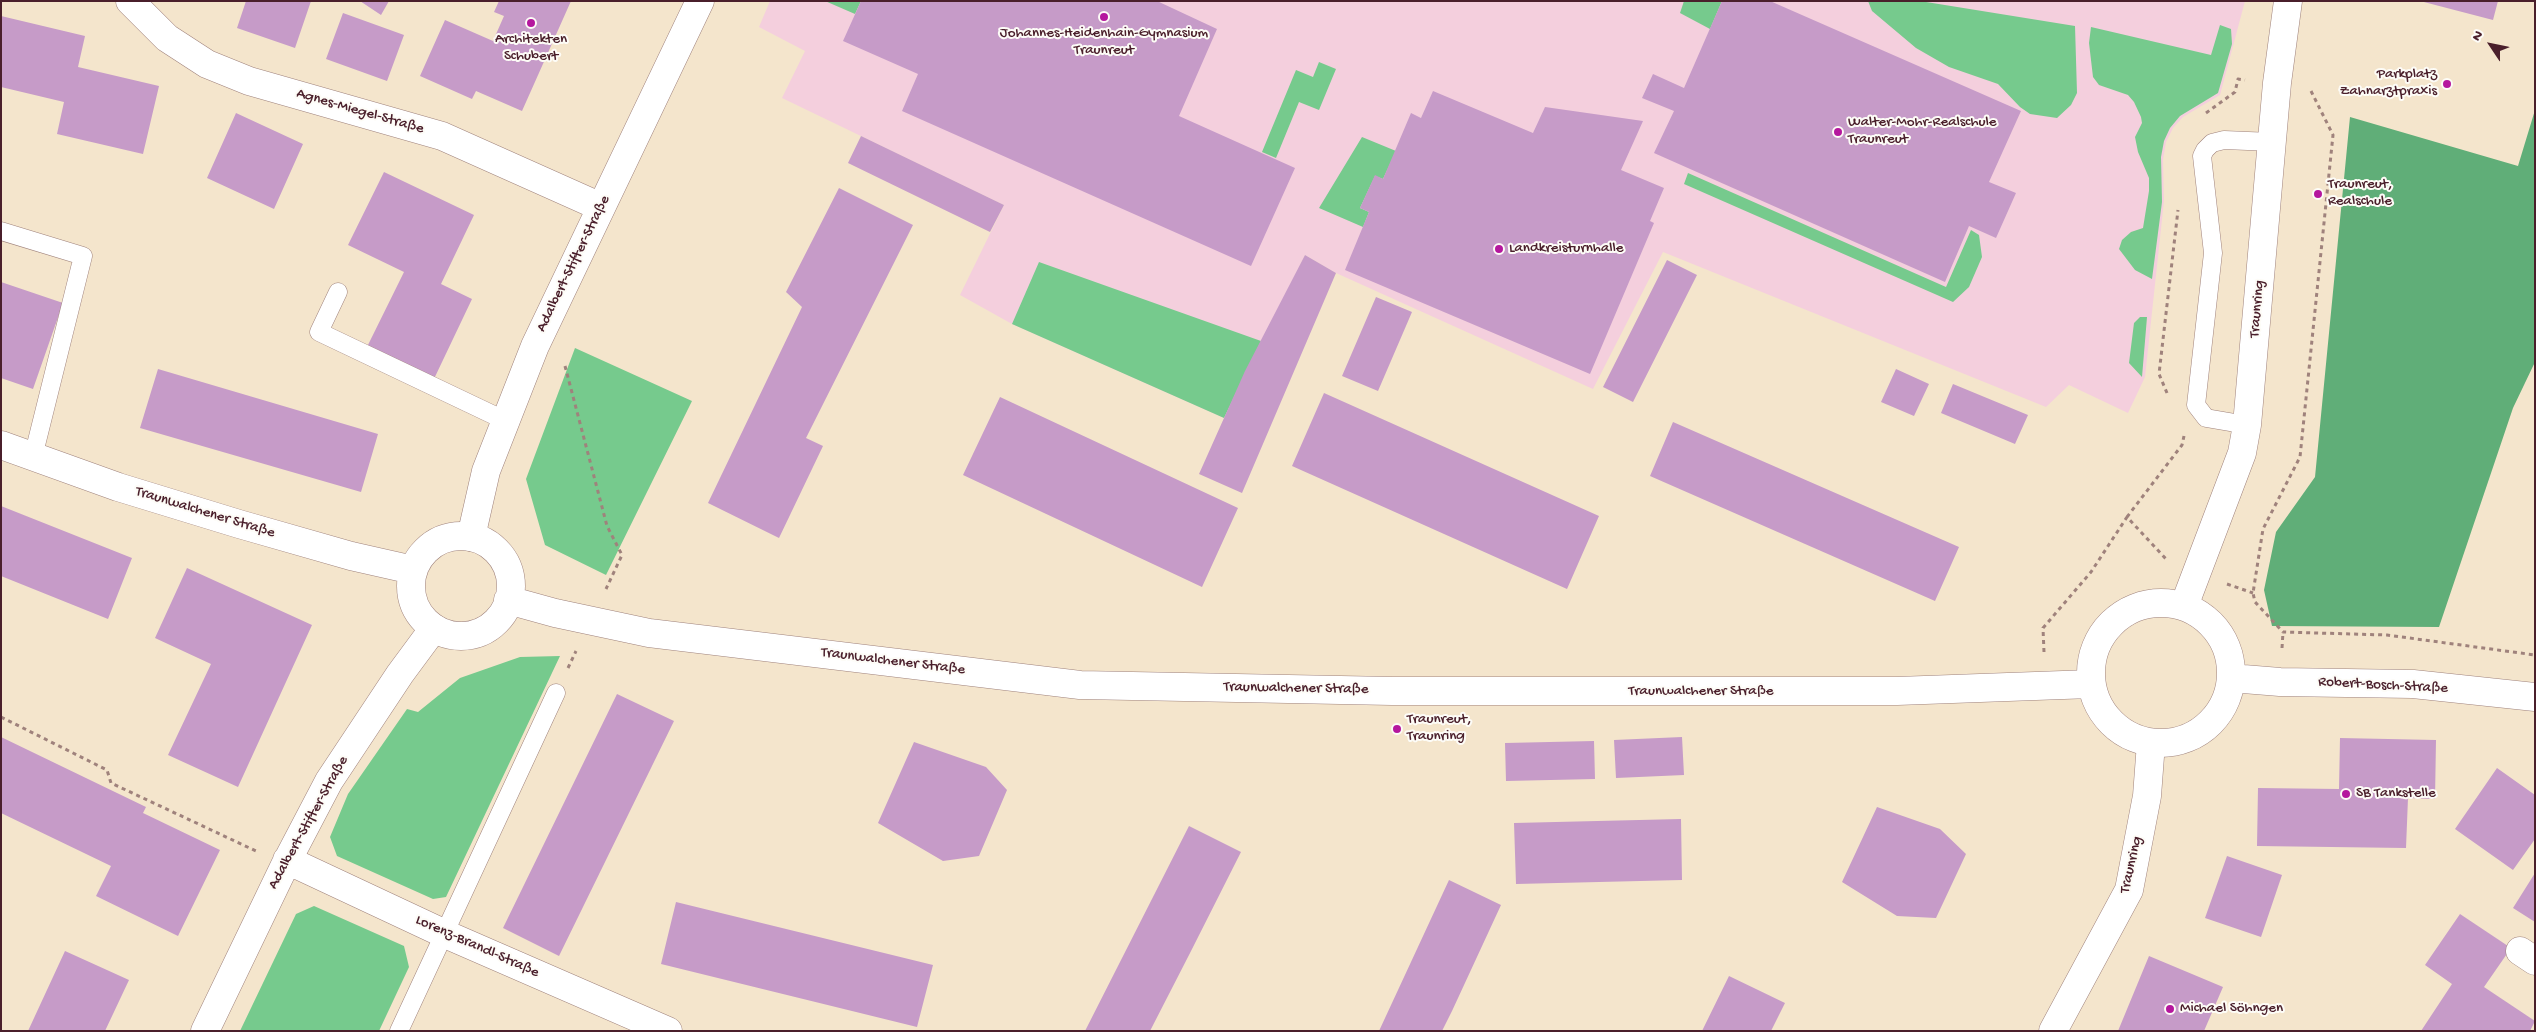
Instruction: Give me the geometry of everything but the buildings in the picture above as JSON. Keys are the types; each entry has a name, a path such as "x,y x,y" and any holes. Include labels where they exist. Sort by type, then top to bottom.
{"main road":[{"name":"Agnes-Miegel-Straße","path":"130,1 167,38 207,64 249,81 442,136 601,207"},
{"name":"Adalbert-Stifter-Straße","path":"471,537 486,471 534,346 700,1"},
{"name":"Traunring","path":"2184,606 2242,453 2248,425 2277,82 2288,1"},
{"name":"Traunwalchener Straße","path":"1,445 118,487 239,524 351,556 413,570"},
{"path":"457,536 471,537 486,542 499,553 507,567 510,584 508,600 502,614 492,625 478,632 464,635 448,634 434,628 422,617 414,603 411,587 413,570 419,557 442,539 457,536"},
{"name":"Traunwalchener Straße","path":"508,600 650,633 1080,685 1382,691 1898,692 2044,684 2091,684"},
{"path":"2155,602 2184,606 2210,621 2220,633 2227,647 2231,678 2223,706 2204,729 2177,742 2151,742 2127,734 2107,718 2099,708 2091,684 2090,669 2098,641 2115,618 2127,610 2155,602"},
{"name":"Adalbert-Stifter-Straße","path":"205,1031 286,863 329,781 400,674 434,628"},
{"name":"Robert-Bosch-Straße","path":"2231,678 2280,682 2413,684 2535,697"},
{"name":"Traunring","path":"2053,1031 2129,890 2146,796 2151,742"},
{"name":"Lorenz-Brandl-Straße","path":"286,863 668,1031"}],"lane":[{"path":"2248,425 2206,418 2196,404 2213,253 2202,156 2212,143 2224,140 2272,142"},
{"path":"1,231 83,256 33,457"},
{"path":"338,292 319,332 504,420"},
{"path":"399,1031 556,693"}],"path":[{"path":"2277,82 2309,87 2333,135 2300,457 2263,529 2253,593 2255,602 2282,632 2386,635 2535,655"},
{"path":"534,346 563,359 607,526 622,555 556,693"},
{"path":"2044,684 2043,628 2091,572 2127,517 2169,563 2253,593"},
{"path":"1,717 107,770 111,783 286,863"}],"shaded area":[{"path":"770,1 2245,1 2220,95 2183,117 2173,128 2166,142 2163,160 2164,201 2145,377 2128,413 2069,385 2046,407 1663,252 1593,389 1336,273 1305,255 1224,418 1012,324 960,295 1004,205 782,98 805,51 759,27"}],"green space":[{"path":"825,1 861,1 855,14"},
{"path":"1684,1 1722,1 1710,29 1680,13"},
{"path":"1868,1 1920,1 2075,26 2077,93 2071,105 2057,118 2030,114 2020,107 1998,84 1949,67 1916,48 1872,11"},
{"path":"2220,25 2231,29 2232,44 2218,93 2180,116 2170,128 2164,141 2161,157 2162,202 2152,279 2135,270 2119,249 2122,240 2131,232 2143,228 2149,191 2149,178 2138,152 2135,137 2142,123 2141,117 2134,102 2128,95 2099,85 2093,77 2089,43 2091,27 2211,55"},
{"path":"1319,62 1336,69 1319,110 1299,102 1276,158 1262,152 1296,70 1313,77"},
{"path":"2535,110 2535,362 2513,408 2439,627 2272,626 2264,590 2276,532 2315,477 2350,117 2518,166"},
{"path":"1362,137 1396,151 1383,179 1375,176 1360,208 1369,212 1363,227 1319,208"},
{"path":"1688,173 1946,287 1971,230 1979,235 1982,257 1969,287 1953,302 1684,184"},
{"path":"1039,262 1261,341 1224,418 1012,324"},
{"path":"2140,317 2147,317 2142,377 2129,363 2134,323"},
{"path":"575,348 692,401 606,575 545,545 526,479"},
{"path":"560,656 446,897 433,899 337,856 330,837 348,794 407,709 418,712 460,678 520,657"},
{"path":"314,906 404,946 409,967 379,1031 240,1031 296,914"}],"place":[{"name":"Johannes-Heidenhain-Gymnasium Traunreut","path":"1104,17"},
{"name":"Architekten Schubert","path":"531,23"},
{"name":"Parkplatz Zahnarztpraxis","path":"2447,84"},
{"name":"Walter-Mohr-Realschule Traunreut","path":"1838,132"},
{"name":"Traunreut, Realschule","path":"2318,194"},
{"name":"Landkreisturnhalle","path":"1499,249"},
{"name":"Traunreut, Traunring","path":"1397,729"},
{"name":"SB Tankstelle","path":"2346,794"},
{"name":"Michael Söhngen","path":"2170,1009"}]}
